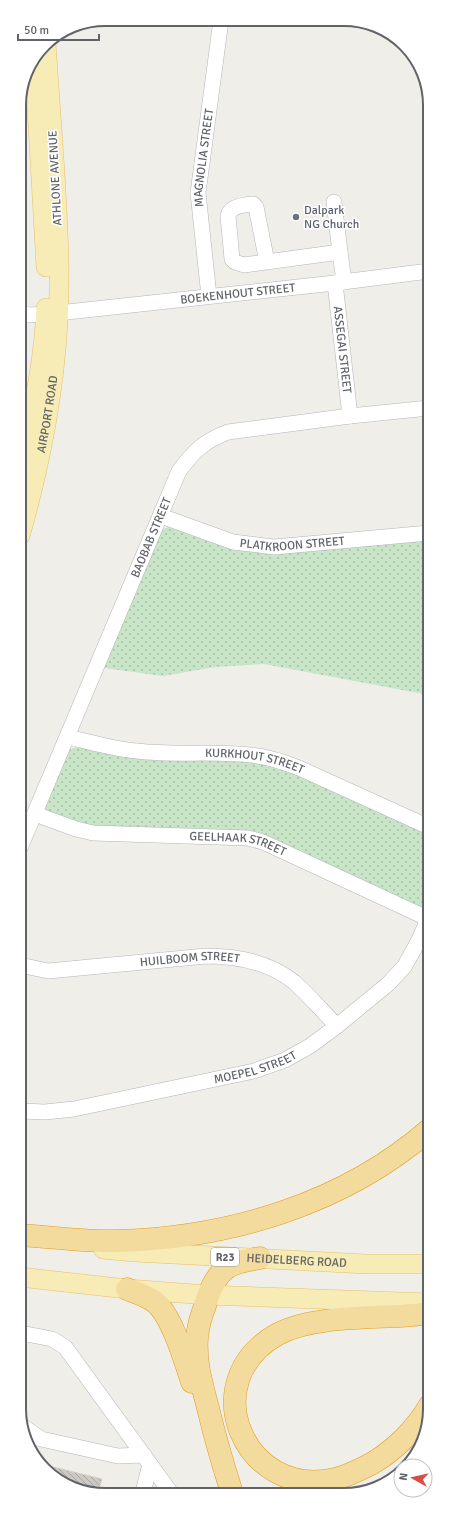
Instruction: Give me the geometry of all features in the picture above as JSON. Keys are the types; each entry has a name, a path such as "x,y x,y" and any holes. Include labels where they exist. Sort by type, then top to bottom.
{"highway":[{"path":"26,1236 116,1241 173,1238 253,1222 293,1209 353,1182 388,1160 423,1134"},
{"path":"230,1488 220,1456 198,1365 197,1339 207,1296 213,1284 229,1267 244,1261 260,1258"},
{"path":"127,1289 148,1297 156,1302 166,1316 178,1342 220,1456"},
{"path":"423,1309 326,1321 295,1327 278,1334 258,1348 245,1363 238,1378 234,1395 235,1412 239,1428 248,1447 260,1460 271,1468 287,1476 304,1480 318,1481 334,1479 356,1472 378,1460 396,1445 413,1429 423,1415"}],"main road":[{"name":"ATHLONE AVENUE","path":"47,52 57,208 60,290 52,314"},
{"name":"ATHLONE AVENUE","path":"35,69 46,264 52,314"},
{"name":"AIRPORT ROAD","path":"26,440 52,314"},
{"name":"AIRPORT ROAD","path":"26,516 48,422 55,367 52,314"},
{"name":"HEIDELBERG ROAD","path":"26,1237 88,1247 134,1252 366,1264 423,1264"},
{"path":"26,1278 207,1296 423,1308"}],"street":[{"name":"MAGNOLIA STREET","path":"210,296 198,193 220,26"},
{"name":"ASSEGAI STREET","path":"334,202 340,252 339,282 350,416"},
{"path":"267,262 340,252"},
{"name":"BOEKENHOUT STREET","path":"26,314 52,314 423,272"},
{"name":"BAOBAB STREET","path":"26,834 179,471 189,458 201,446 213,438 228,432 350,416 423,409"},
{"name":"PLATKROON STREET","path":"160,516 233,542 274,547 423,534"},
{"name":"KURKHOUT STREET","path":"68,737 118,749 138,752 241,754 278,760 423,824"},
{"name":"GEELHAAK STREET","path":"35,814 93,834 236,836 248,838 263,842 423,915"},
{"name":"MOEPEL STREET","path":"26,1111 45,1112 74,1109 254,1071 285,1060 310,1046 388,984 404,966 423,931"},
{"name":"HUILBOOM STREET","path":"26,966 48,971 206,956 225,956 244,959 265,965 294,982 337,1026"},
{"path":"26,1334 52,1339 63,1344 167,1488"},
{"path":"30,1431 41,1439 118,1456 147,1460"},
{"path":"144,1488 147,1460"}],"green space":[{"path":"169,527 220,544 423,538 423,694 264,664 215,667 163,676 104,668 158,536 163,529"},
{"path":"81,747 132,758 245,762 262,764 288,771 423,831 423,908 418,910 263,838 104,832 48,814 44,809 67,752 73,748"}],"building":[{"path":"51,1466 102,1479 99,1488 80,1484 57,1472"}],"place":[{"name":"Dalpark NG Church","path":"296,217"}]}
